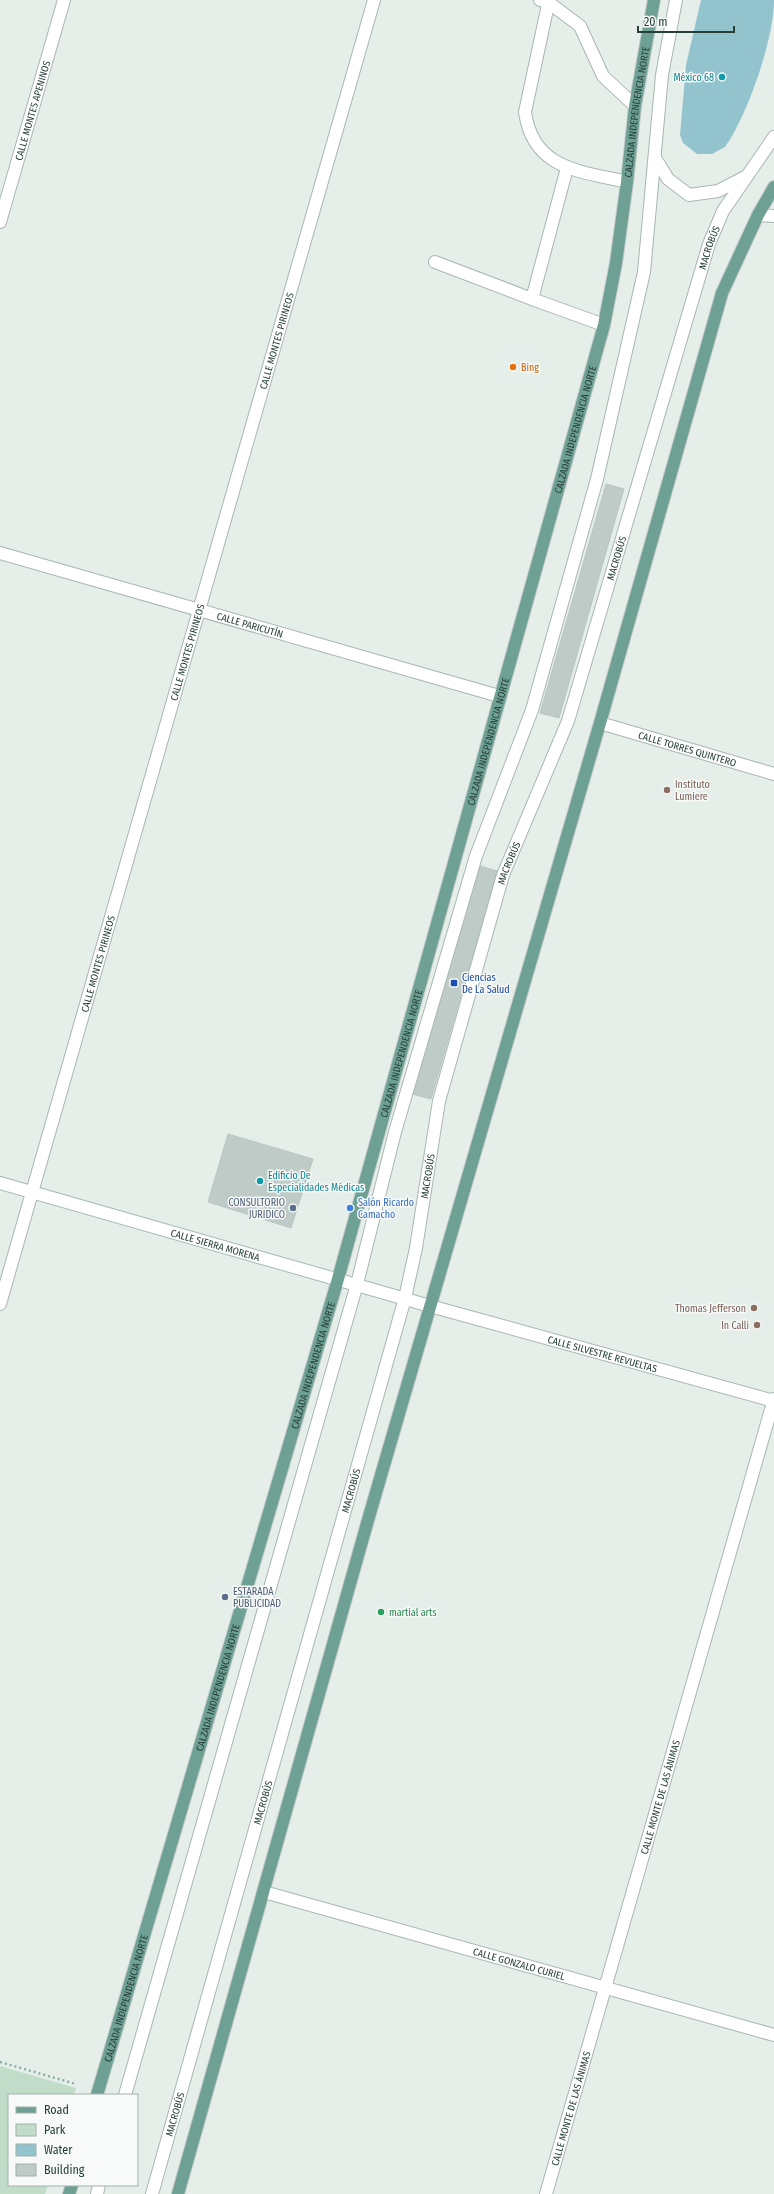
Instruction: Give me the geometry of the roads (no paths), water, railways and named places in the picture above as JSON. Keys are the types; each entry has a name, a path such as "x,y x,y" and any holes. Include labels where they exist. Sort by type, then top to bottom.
{"main road":[{"name":"CALZADA INDEPENDENCIA NORTE","path":"97,2093 338,1279 499,696 604,325 616,263 635,106 654,0"},
{"path":"178,2194 368,1520 600,723 722,293 758,215 774,187"}],"street":[{"name":"CALLE MONTES APENINOS","path":"0,222 64,0"},
{"name":"CALLE MONTES PIRINEOS","path":"0,1304 374,0"},
{"path":"125,2094 357,1284 395,1132 473,864 532,710 597,479 644,272 662,76 676,0"},
{"path":"627,182 567,168 536,145 528,130 525,112 546,1 580,26 603,76 635,106"},
{"name":"MACROBÚS","path":"152,2194 405,1298 416,1248 439,1101 503,875 568,721 709,244 723,211 774,138"},
{"name":"MACROBÚS","path":"655,158 668,179 689,195 718,191 749,175"},
{"path":"532,299 567,168"},
{"path":"758,215 774,216"},
{"path":"435,262 604,325"},
{"name":"CALLE PARICUTÍN","path":"0,553 499,696"},
{"name":"CALLE TORRES QUINTERO","path":"600,723 774,774"},
{"name":"CALLE SIERRA MORENA","path":"0,1183 430,1306"},
{"name":"CALLE SILVESTRE REVUELTAS","path":"430,1306 774,1400"},
{"name":"CALLE MONTE DE LAS ÁNIMAS","path":"546,2194 774,1400"},
{"name":"CALLE GONZALO CURIEL","path":"264,1892 774,2035"}],"water":[{"path":"701,0 774,0 770,35 751,96 734,133 725,147 712,154 697,154 683,143 680,135 686,65"}],"place":[{"name":"México 68","path":"722,77"},
{"name":"Bing","path":"513,367"},
{"name":"Instituto Lumiere","path":"667,790"},
{"name":"Ciencias De La Salud","path":"454,983"},
{"name":"Edificio De Especialidades Médicas","path":"260,1181"},
{"name":"CONSULTORIO JURIDICO","path":"293,1208"},
{"name":"Salón Ricardo Camacho","path":"350,1208"},
{"name":"Thomas Jefferson","path":"754,1308"},
{"name":"In Calli","path":"757,1325"},
{"name":"ESTARADA PUBLICIDAD","path":"225,1597"},
{"name":"martial arts","path":"381,1612"}]}
